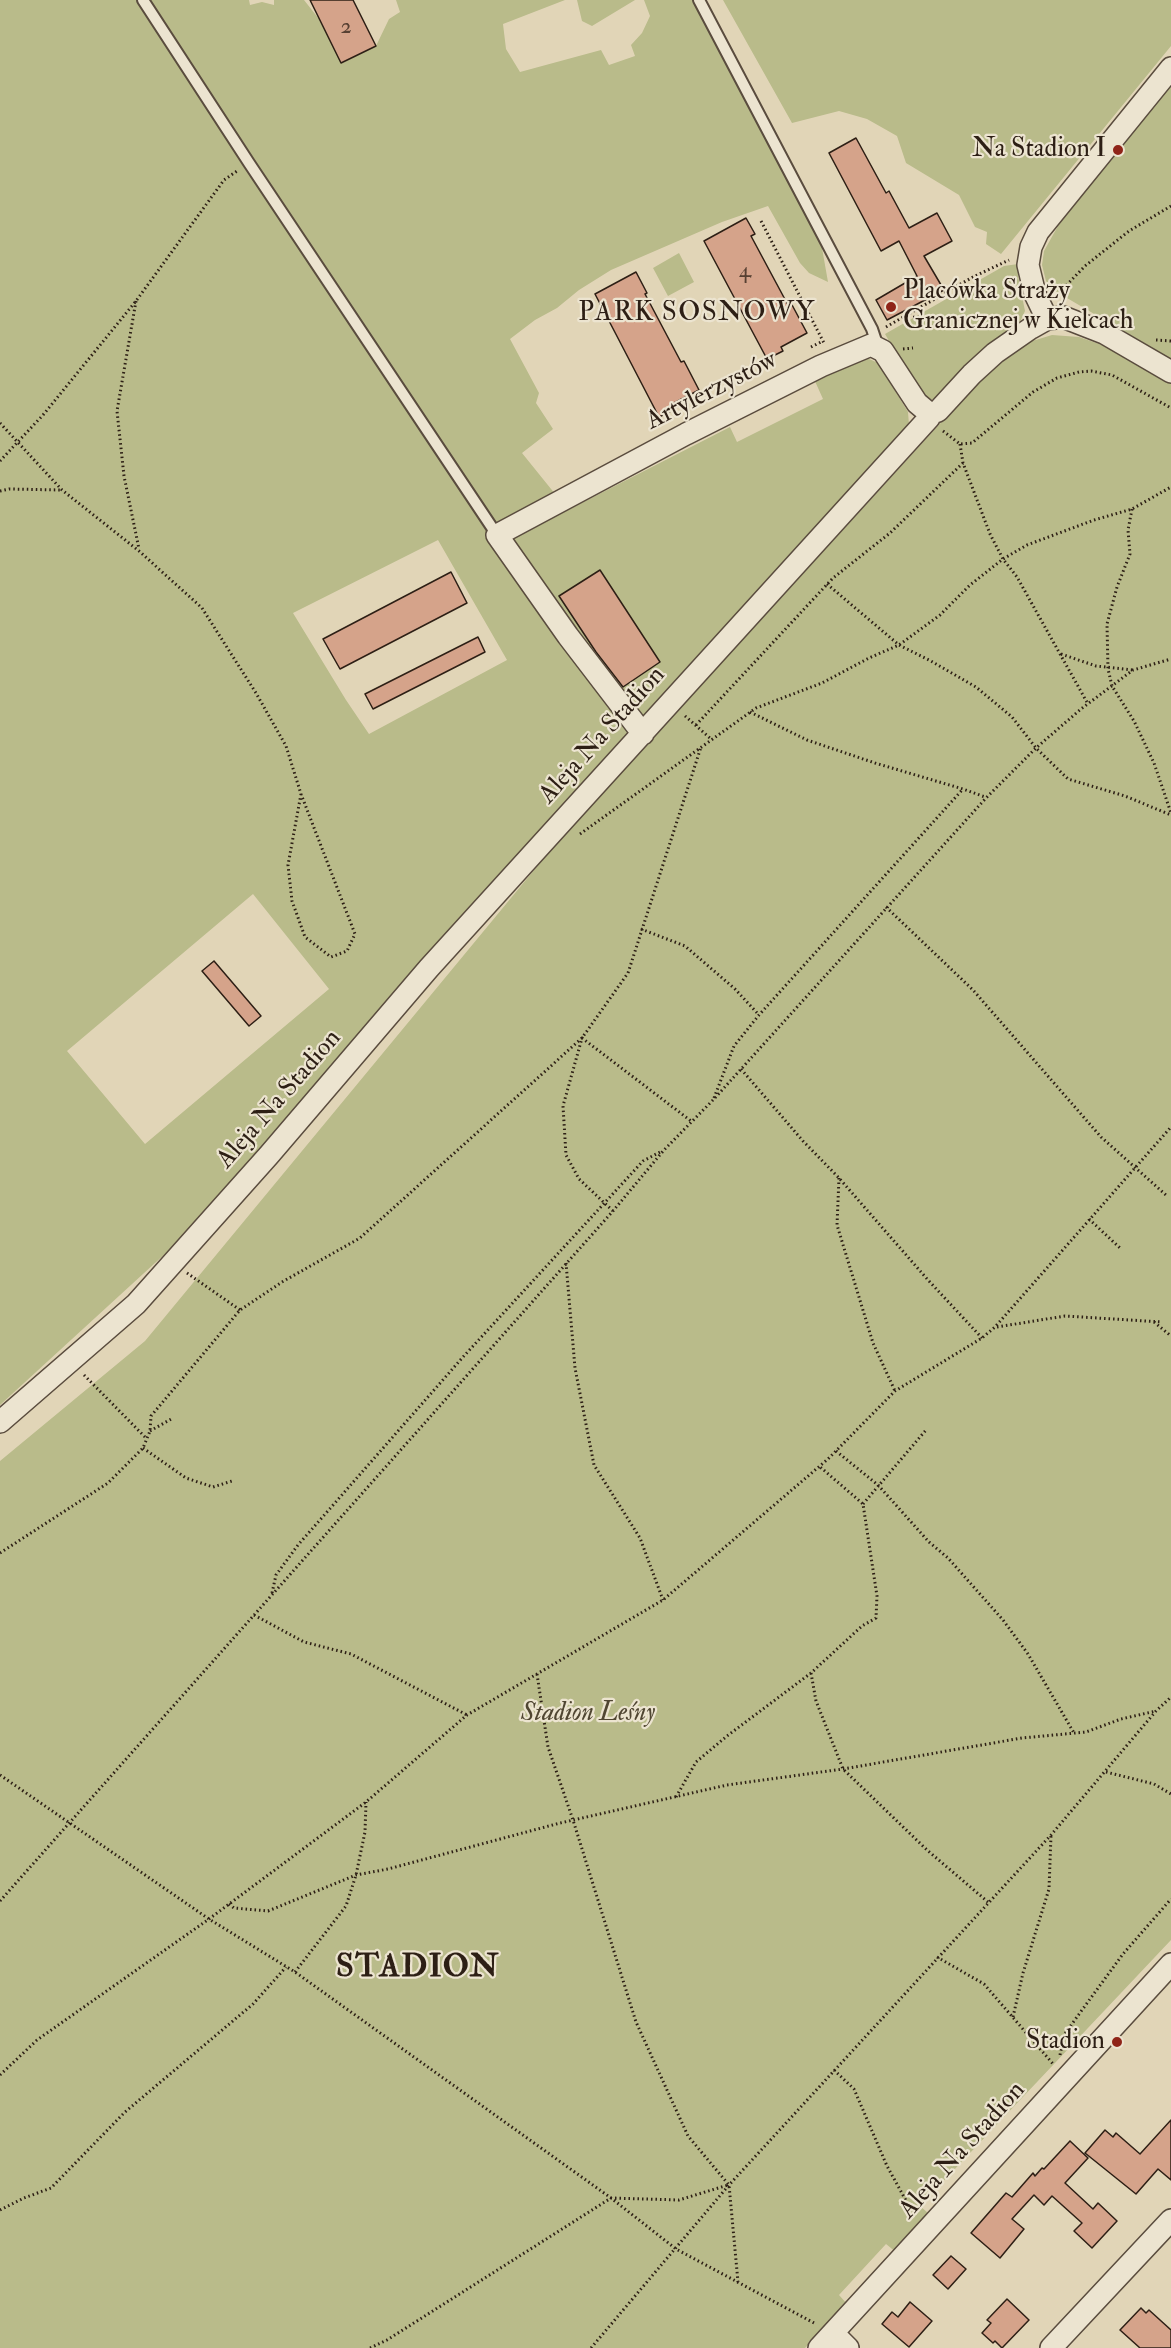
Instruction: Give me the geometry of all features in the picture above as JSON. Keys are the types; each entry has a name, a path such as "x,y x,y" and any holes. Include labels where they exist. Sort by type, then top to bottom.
{"street":[{"path":"1171,68 1038,232 1031,247 1028,264 1030,279 1044,313 1082,323 1171,372"},
{"name":"Aleja Na Stadion","path":"0,1422 136,1304 269,1155 429,968 929,418 930,414 940,409 972,374 1044,313"},
{"name":"Artylerzystów","path":"497,535 686,434 875,342"},
{"path":"875,342 917,403 930,414"},
{"path":"497,535 568,636 643,734"},
{"name":"Aleja Na Stadion","path":"826,2341 1171,1964"},
{"path":"1051,2348 1171,2220"},
{"path":"826,2341 848,2348"}],"lane":[{"path":"143,0 497,535"},
{"path":"699,0 875,342"}],"path":[{"path":"0,461 43,415 136,301 224,180 249,163"},
{"path":"1044,313 1085,266 1129,231 1171,206"},
{"path":"761,221 833,361"},
{"path":"875,342 973,277 1003,261 1014,259"},
{"path":"136,301 117,411 124,477 139,551"},
{"path":"960,444 977,441 1033,392 1058,378 1079,372 1091,371 1112,375 1171,408"},
{"path":"930,414 943,431 960,444 963,464 990,534 1003,559 1017,577 1088,704"},
{"path":"0,423 63,490 139,551 202,608 256,693 286,746 301,794 355,934 347,951 331,957 305,937 292,901 288,864 301,794"},
{"path":"696,725 827,584 890,533 963,464"},
{"path":"571,840 750,712 822,683 898,645 933,621 970,585 1003,559 1027,545 1094,520 1132,509 1171,487"},
{"path":"0,491 9,489 63,490"},
{"path":"1132,509 1128,530 1130,554 1117,587 1107,624 1108,669 1112,686 1134,721 1154,763 1171,814"},
{"path":"827,584 898,645 976,687 1012,717 1036,748 1068,779 1125,796 1171,814"},
{"path":"1060,653 1108,669 1133,670 1171,659"},
{"path":"0,1901 613,1211 664,1150 714,1099 986,798 1036,748 1133,670"},
{"path":"670,703 711,739"},
{"path":"750,712 807,740 986,798"},
{"path":"0,1553 108,1483 143,1448 150,1431 152,1416 240,1310 282,1282 360,1238 582,1038 628,974 701,746"},
{"path":"714,1099 734,1046 759,1015 963,789"},
{"path":"886,907 973,990 1101,1137 1167,1195"},
{"path":"641,929 685,946 735,989 759,1015"},
{"path":"582,1038 690,1121"},
{"path":"582,1038 564,1106 566,1155 579,1179 613,1211"},
{"path":"741,1069 803,1141 982,1338"},
{"path":"0,2075 37,2040 209,1919 366,1802 467,1715 663,1600 836,1451 895,1391 982,1338 995,1327 1171,1127"},
{"path":"272,1594 276,1575 298,1545 463,1357 643,1161 664,1150"},
{"path":"839,1178 837,1225 873,1342 895,1391"},
{"path":"1089,1220 1120,1248"},
{"path":"566,1263 575,1368 594,1465 640,1538 663,1600"},
{"path":"193,1265 186,1272 240,1310"},
{"path":"995,1327 1065,1316 1162,1322"},
{"path":"1154,1322 1171,1336"},
{"path":"82,1374 146,1438"},
{"path":"150,1431 173,1418"},
{"path":"863,1504 926,1430"},
{"path":"143,1448 186,1478 213,1487 232,1481"},
{"path":"836,1451 878,1485 1003,1620 1028,1654 1074,1732"},
{"path":"676,1797 696,1762 811,1673 862,1626 876,1618 877,1596 863,1504 819,1466"},
{"path":"254,1615 304,1642 351,1654 467,1715"},
{"path":"811,1673 816,1701 843,1768 919,1842 988,1902"},
{"path":"537,1674 548,1747 636,2022 688,2136 729,2185 738,2283"},
{"path":"591,2348 729,2185 1051,1835 1156,1711 1171,1697"},
{"path":"229,1904 234,1908 268,1911 356,1875 573,1820 727,1785 1022,1738 1086,1731 1121,1719 1156,1711"},
{"path":"1106,1772 1154,1784 1171,1794"},
{"path":"0,1775 209,1919 295,1972 611,2198 676,2249 738,2283 826,2341"},
{"path":"295,1972 346,1906 356,1875 365,1832 366,1802"},
{"path":"1013,2017 1023,1973 1049,1889 1051,1835"},
{"path":"937,1957 984,1984 1057,2069 1064,2035 1123,1954 1171,1899"},
{"path":"0,2210 51,2188 125,2112 253,2004 286,1967"},
{"path":"834,2070 854,2089 887,2166 909,2206 930,2226"},
{"path":"370,2348 387,2340 611,2198 679,2200 729,2185"}],"green space":[{"path":"0,0 249,0 250,5 262,2 274,5 274,0 304,0 319,19 342,63 376,46 389,19 400,12 396,0 565,0 503,24 506,49 520,72 601,50 609,65 635,56 631,45 642,33 650,16 644,0 695,0 796,187 822,248 828,282 809,273 800,263 768,206 722,222 611,270 510,339 539,393 536,403 553,429 522,453 568,510 730,427 737,442 823,399 814,379 867,358 878,363 908,412 909,425 167,1252 0,1405","holes":["438,540 507,660 369,734 293,613","253,894 329,989 145,1144 67,1051"]},
{"path":"577,0 635,0 592,26 582,21"},
{"path":"723,0 1171,0 1171,46 1001,254 986,244 987,232 975,227 959,195 906,163 897,136 867,119 839,111 792,123"},
{"path":"1171,81 1171,359 1055,291 1046,281 1042,265 1044,251 1058,226"},
{"path":"679,253 694,282 668,296 653,268"},
{"path":"1018,264 1025,311 1019,324 937,398 929,400 920,394 885,334 1004,266"},
{"name":"Stadion Leśny","path":"1052,335 1079,337 1105,346 1171,382 1171,1940 920,2206 928,2213 897,2253 886,2244 839,2295 848,2305 805,2348 0,2348 0,1461 145,1341 549,852 978,382 1007,356 1029,342"}],"building":[{"path":"310,0 353,0 376,46 341,63"},
{"path":"856,138 886,193 889,191 909,228 937,213 952,241 924,256 944,290 887,320 876,300 917,276 899,241 881,251 829,153"},
{"path":"746,218 755,234 751,236 788,305 791,303 807,333 781,347 783,351 767,359 704,241"},
{"path":"636,272 681,362 684,361 699,390 672,404 675,409 659,417 595,294"},
{"path":"600,570 660,662 623,687 596,652 559,596"},
{"path":"451,572 467,603 340,669 323,639"},
{"path":"478,637 485,652 373,709 365,694"},
{"path":"214,961 261,1016 249,1026 202,971"},
{"path":"1171,2120 1171,2180 1158,2169 1136,2194 1085,2153 1105,2130 1113,2137 1116,2133 1140,2154"},
{"path":"1070,2141 1088,2158 1065,2183 1093,2209 1098,2203 1117,2221 1092,2248 1074,2231 1082,2223 1052,2196 1044,2205 1034,2195 1012,2219 1024,2229 1000,2258 971,2233 1006,2193 1012,2197 1033,2173 1035,2176 1042,2168 1044,2169"},
{"path":"951,2256 966,2269 948,2289 933,2275"},
{"path":"1007,2299 1029,2320 1002,2348 982,2333 991,2323 987,2320"},
{"path":"910,2302 932,2321 909,2347 882,2324 892,2312 898,2317"},
{"path":"1141,2308 1146,2313 1149,2310 1171,2330 1171,2348 1140,2348 1120,2330"}],"place":[{"name":"Na Stadion I","path":"1118,150"},
{"name":"Placówka Straży Granicznej w Kielcach","path":"891,307"},
{"name":"Stadion","path":"1117,2042"}],"district":[{"name":"PARK SOSNOWY","path":"697,314"},
{"name":"STADION","path":"418,1969"}]}
